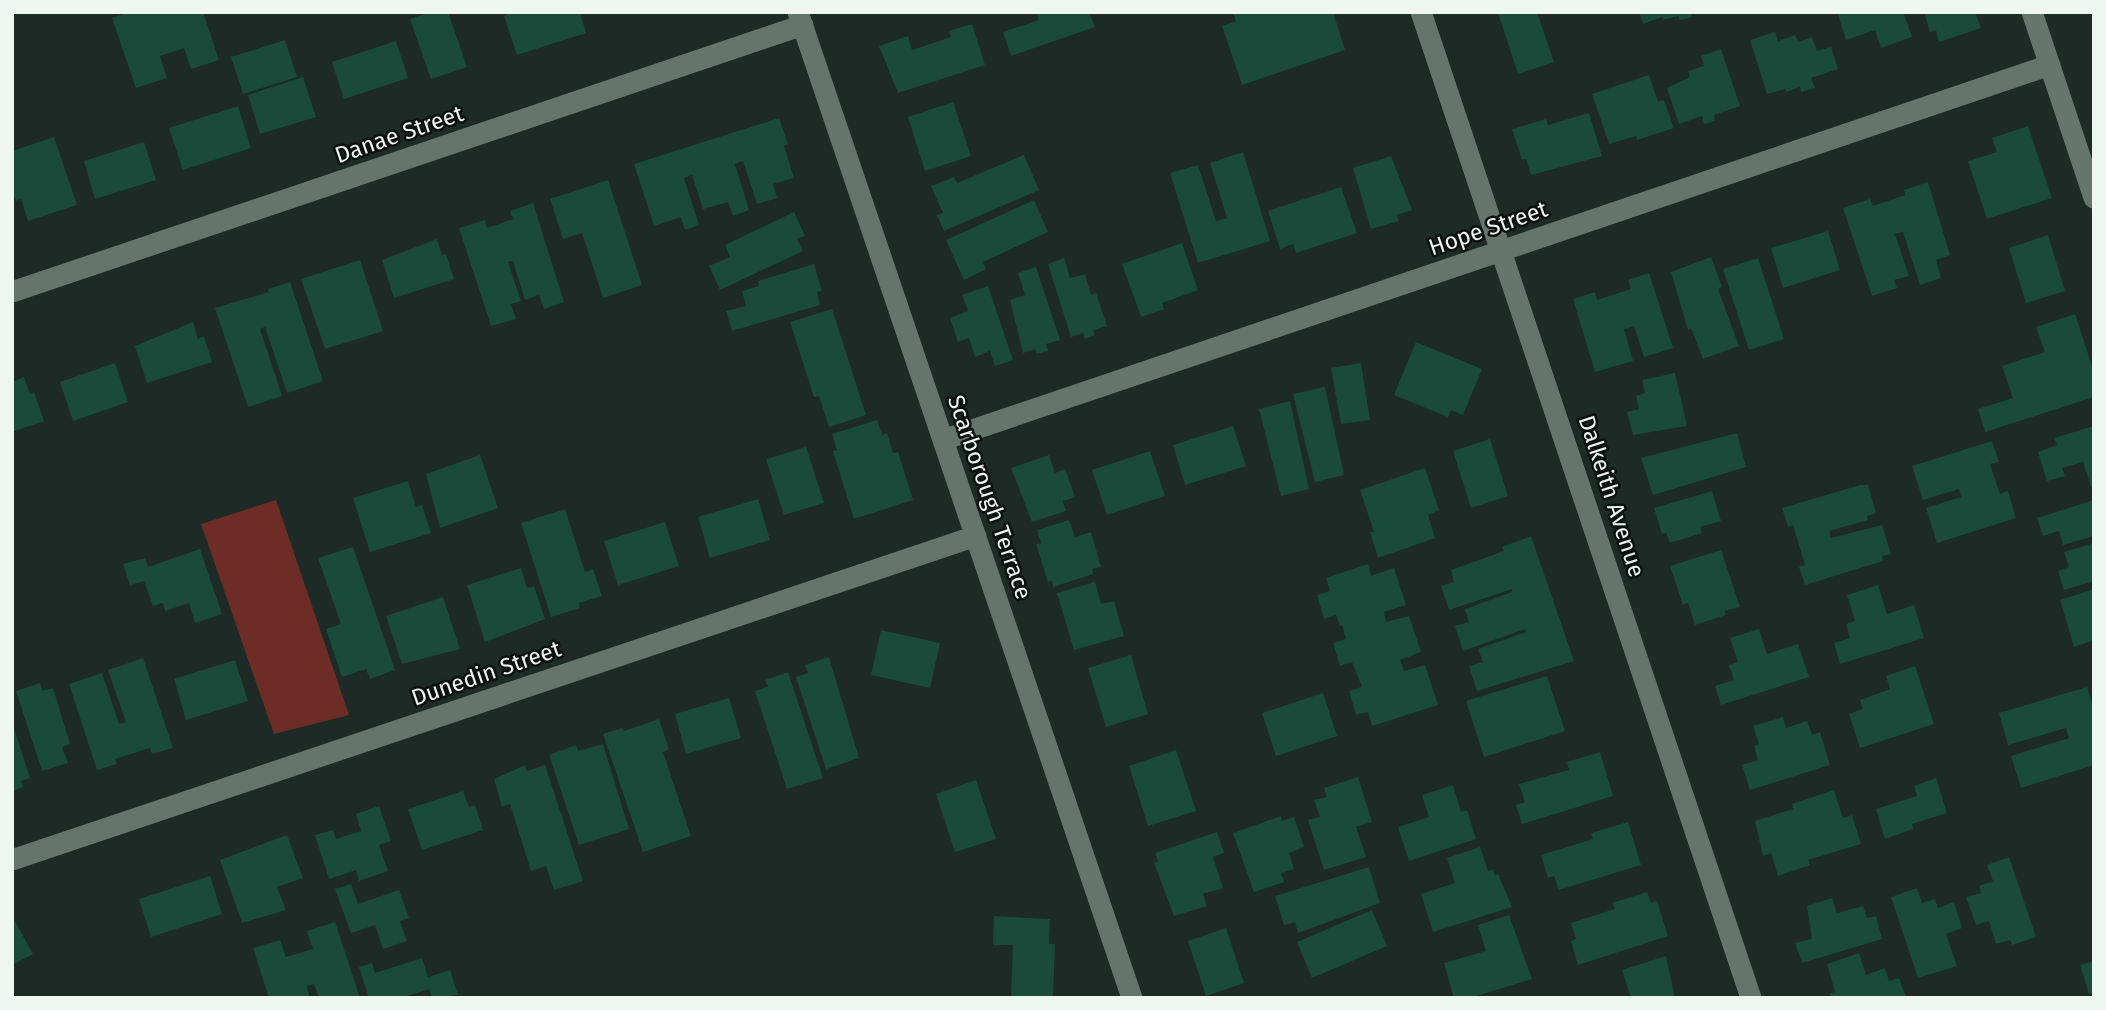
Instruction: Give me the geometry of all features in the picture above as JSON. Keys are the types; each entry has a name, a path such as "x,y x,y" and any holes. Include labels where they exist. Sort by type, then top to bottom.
{"street":[{"name":"Dalkeith Avenue","path":"1421,12 1751,998"},
{"path":"2032,12 2094,198"},
{"name":"Danae Street","path":"12,292 800,19"},
{"name":"Scarborough Terrace","path":"800,19 1132,998"},
{"name":"Hope Street","path":"943,440 2050,65"},
{"name":"Dunedin Street","path":"12,860 976,536"}],"shaded area":[{"path":"276,500 349,715 274,734 201,524"}],"building":[{"path":"129,12 203,12 219,60 191,69 184,48 160,56 167,78 136,88 112,18"},
{"path":"430,12 448,12 467,67 431,79 410,19"},
{"path":"515,12 580,12 586,33 517,55 504,16"},
{"path":"1036,12 1089,12 1095,27 1011,56 1003,32 1039,20"},
{"path":"1233,12 1333,12 1345,50 1242,85 1222,26 1236,21"},
{"path":"1537,12 1554,62 1518,74 1498,13"},
{"path":"1639,12 1691,12 1692,17 1680,20 1678,16 1663,20 1662,17 1643,24"},
{"path":"1837,12 1903,12 1912,37 1881,48 1875,30 1846,40"},
{"path":"1924,12 1975,12 1981,28 1939,42 1936,30 1930,32"},
{"path":"972,24 985,65 898,93 879,46 908,36 912,50 951,37 949,31"},
{"path":"1775,32 1778,41 1795,35 1798,42 1812,37 1817,51 1831,47 1838,69 1811,78 1815,88 1801,92 1800,87 1767,94 1750,40"},
{"path":"285,40 297,77 243,94 231,57"},
{"path":"396,41 408,78 344,99 332,62"},
{"path":"1721,49 1740,106 1714,115 1715,121 1704,124 1702,116 1679,124 1667,88 1690,77 1688,71 1704,66 1701,56"},
{"path":"1649,75 1658,102 1664,100 1674,128 1637,140 1636,136 1609,144 1592,94"},
{"path":"303,77 316,117 260,134 248,95"},
{"path":"953,102 971,156 925,171 908,117"},
{"path":"238,106 251,148 183,170 169,128"},
{"path":"1589,113 1602,156 1531,175 1526,159 1522,160 1512,129 1546,119 1548,125"},
{"path":"779,118 788,144 784,146 794,178 773,184 777,198 757,204 743,161 735,164 749,210 733,216 728,202 703,209 692,175 684,178 699,225 685,230 681,217 654,226 634,164"},
{"path":"2028,126 2052,198 1987,219 1968,161 1997,152 1992,138"},
{"path":"54,137 77,205 28,221 21,199 16,201 12,190 12,151"},
{"path":"144,142 156,180 95,199 84,161"},
{"path":"1243,152 1270,241 1198,263 1170,173 1198,165 1216,221 1227,218 1210,163"},
{"path":"1024,155 1039,190 944,231 937,215 943,213 931,186 954,177 957,183"},
{"path":"1391,156 1412,210 1396,215 1399,221 1371,229 1353,168"},
{"path":"608,180 642,285 603,298 582,233 563,239 550,199"},
{"path":"1928,182 1950,255 1936,260 1941,278 1920,285 1903,232 1895,234 1909,276 1894,280 1897,288 1872,296 1843,208 1870,199 1873,206 1905,195 1904,190"},
{"path":"1341,187 1357,233 1296,253 1293,244 1280,249 1268,211"},
{"path":"1034,200 1048,232 983,262 986,269 964,280 946,240"},
{"path":"533,203 564,302 544,309 539,295 525,300 513,261 508,262 521,301 511,304 516,319 491,326 459,228 485,220 487,228 499,224 513,219 510,211"},
{"path":"794,212 805,236 797,239 803,251 720,290 709,266 730,257 725,245"},
{"path":"1828,231 1840,270 1783,288 1771,248"},
{"path":"2048,235 2065,291 2026,303 2009,248"},
{"path":"437,239 442,255 446,254 454,279 394,298 382,260"},
{"path":"1182,243 1198,290 1162,303 1164,309 1141,317 1122,264"},
{"path":"1711,257 1722,287 1718,289 1739,346 1703,359 1691,328 1688,330 1671,272"},
{"path":"1064,258 1070,278 1085,274 1091,295 1096,293 1107,326 1093,330 1095,335 1085,339 1083,333 1071,337 1048,264"},
{"path":"1758,258 1784,339 1749,350 1723,269"},
{"path":"360,260 383,331 325,349 301,279"},
{"path":"814,264 822,291 817,292 820,305 732,331 726,311 746,306 742,291 759,286 758,281"},
{"path":"1036,267 1060,340 1046,344 1048,351 1037,354 1035,349 1023,353 1010,300 1025,295 1018,273"},
{"path":"1649,273 1673,348 1644,357 1634,326 1624,329 1633,361 1595,372 1573,299 1595,292 1597,300 1631,289 1628,280"},
{"path":"290,282 323,381 287,393 265,327 260,329 282,396 248,407 215,308 269,292 268,289"},
{"path":"988,286 1013,360 995,366 990,351 975,357 969,338 958,342 950,318 968,311 962,295"},
{"path":"832,309 866,415 829,427 819,396 814,397 790,322"},
{"path":"2075,314 2094,372 2094,397 1985,432 1978,409 2013,398 2002,366 2045,352 2036,327"},
{"path":"193,322 198,339 204,336 212,362 147,383 135,346"},
{"path":"1416,342 1482,369 1463,415 1451,410 1448,417 1394,395"},
{"path":"115,363 128,402 73,421 60,382"},
{"path":"1361,363 1370,420 1341,424 1331,368"},
{"path":"1675,373 1687,426 1633,435 1627,412 1639,409 1636,396 1645,393 1642,380"},
{"path":"24,377 30,394 34,392 44,421 12,432 12,382"},
{"path":"1325,387 1344,475 1315,482 1293,394"},
{"path":"1290,401 1309,489 1281,496 1259,409"},
{"path":"877,420 882,435 887,433 893,453 898,452 913,500 854,519 833,451 837,450 832,434"},
{"path":"1233,426 1246,466 1185,485 1173,445"},
{"path":"2094,426 2094,486 2091,487 2083,462 2062,468 2065,476 2047,481 2038,452 2057,445 2054,438"},
{"path":"1737,433 1746,467 1653,495 1641,458"},
{"path":"1490,439 1508,496 1471,508 1453,451"},
{"path":"1992,441 1999,462 1990,464 2000,494 2008,491 2016,518 1937,543 1926,508 1961,497 1959,489 1923,500 1912,466"},
{"path":"806,447 824,503 784,515 766,459"},
{"path":"1150,451 1165,496 1107,515 1092,470"},
{"path":"480,455 498,508 440,528 426,474"},
{"path":"1049,455 1055,473 1065,469 1075,497 1063,501 1066,511 1032,522 1011,468"},
{"path":"1425,468 1439,510 1428,515 1435,538 1378,558 1370,532 1374,532 1360,490"},
{"path":"408,481 416,507 422,505 431,533 370,552 353,498"},
{"path":"1868,485 1876,513 1867,516 1868,520 1829,531 1831,538 1882,525 1891,554 1882,556 1883,561 1805,585 1799,567 1805,565 1793,525 1788,527 1782,508"},
{"path":"1712,491 1721,521 1700,527 1702,533 1670,543 1666,533 1662,534 1654,508"},
{"path":"758,499 770,540 710,558 698,517"},
{"path":"2094,500 2094,536 2063,545 2059,531 2043,536 2037,518"},
{"path":"565,509 585,572 593,569 602,596 579,603 580,608 551,617 521,523"},
{"path":"1069,520 1075,537 1091,532 1101,567 1092,569 1093,574 1053,587 1052,581 1048,582 1036,544 1041,543 1037,530"},
{"path":"665,522 679,566 618,585 604,541"},
{"path":"1531,536 1574,661 1477,691 1469,666 1483,662 1478,649 1526,632 1525,629 1463,651 1455,626 1469,622 1465,609 1512,592 1512,589 1449,610 1441,586 1454,582 1451,570 1504,551 1502,547"},
{"path":"2094,543 2094,581 2064,590 2058,571 2069,567 2064,552"},
{"path":"353,547 395,670 370,679 366,669 342,677 326,629 341,624 318,558"},
{"path":"200,549 222,614 195,623 189,603 165,611 163,603 153,606 144,581 130,585 123,564 145,558 148,567"},
{"path":"1721,550 1740,607 1724,611 1726,615 1695,625 1688,603 1683,605 1670,566"},
{"path":"1368,564 1371,576 1394,568 1406,605 1384,612 1386,622 1409,616 1421,652 1400,660 1404,671 1425,665 1438,705 1372,726 1368,712 1356,715 1349,691 1362,687 1352,662 1340,666 1333,643 1346,639 1342,625 1340,626 1336,615 1324,619 1317,595 1330,591 1326,578"},
{"path":"521,568 527,588 534,586 545,619 485,642 467,585"},
{"path":"1095,582 1101,604 1114,601 1124,636 1074,650 1057,593"},
{"path":"1878,585 1887,614 1914,605 1924,638 1840,664 1834,643 1850,638 1846,624 1855,621 1847,595"},
{"path":"2094,589 2094,640 2074,647 2060,600"},
{"path":"443,597 460,649 402,664 386,616"},
{"path":"1759,629 1767,654 1798,644 1809,677 1721,705 1715,686 1734,680 1729,665 1738,662 1730,638"},
{"path":"881,630 940,643 930,688 871,675"},
{"path":"1131,655 1148,714 1106,727 1088,668"},
{"path":"829,657 859,758 826,769 796,677 808,673 805,665"},
{"path":"143,658 173,748 152,754 150,748 115,759 117,764 97,770 69,684 102,673 119,724 126,722 108,670"},
{"path":"235,660 248,701 186,720 174,679"},
{"path":"1915,666 1934,724 1860,748 1849,714 1863,709 1860,700 1890,689 1886,676"},
{"path":"788,672 823,778 787,789 755,691 768,687 765,680"},
{"path":"1547,676 1565,731 1484,757 1466,701"},
{"path":"40,683 42,691 53,688 70,744 62,747 68,763 42,771 16,691"},
{"path":"2087,687 2094,708 2094,765 2021,788 2011,756 2069,738 2066,728 2008,745 1999,713"},
{"path":"1323,693 1337,736 1276,756 1262,713"},
{"path":"729,698 741,738 686,754 675,714"},
{"path":"1783,717 1786,728 1807,721 1812,735 1820,732 1830,765 1750,790 1742,765 1758,760 1754,746 1759,744 1753,726"},
{"path":"659,719 669,749 663,752 691,836 643,852 603,734 622,728 624,731"},
{"path":"13,725 30,778 21,781 23,787 12,791"},
{"path":"603,744 629,829 579,845 549,755 576,745 578,751"},
{"path":"1176,750 1196,811 1148,826 1129,766"},
{"path":"1600,752 1613,796 1522,824 1516,805 1525,802 1519,784 1569,770 1567,762"},
{"path":"525,765 527,771 545,765 583,881 554,890 546,866 531,871 510,804 502,807 494,779"},
{"path":"1358,777 1372,822 1356,827 1366,857 1324,870 1308,820 1320,817 1314,800 1327,797 1324,788"},
{"path":"1936,778 1947,813 1912,824 1913,829 1885,839 1876,809 1917,796 1914,786"},
{"path":"976,780 996,839 955,852 936,794"},
{"path":"1453,785 1461,812 1467,810 1476,839 1409,861 1398,827 1429,817 1422,795"},
{"path":"1834,790 1843,818 1852,815 1861,844 1808,860 1810,865 1778,876 1771,853 1763,856 1755,821 1793,809 1792,804"},
{"path":"463,791 469,807 475,805 483,830 422,850 408,809"},
{"path":"379,806 391,841 379,845 388,871 359,881 356,870 329,879 315,835 333,830 336,839 361,831 356,814"},
{"path":"1281,816 1282,821 1294,817 1304,847 1289,853 1294,869 1281,873 1284,882 1254,892 1233,833"},
{"path":"1628,822 1641,865 1559,890 1554,876 1548,878 1541,855 1593,839 1591,833"},
{"path":"1217,832 1224,853 1213,857 1223,888 1203,894 1207,906 1174,916 1154,863 1158,861 1155,853"},
{"path":"287,835 303,878 277,887 286,910 242,923 220,860"},
{"path":"1480,847 1488,871 1493,869 1495,876 1498,874 1512,907 1433,932 1421,894 1455,883 1447,858"},
{"path":"2009,857 2036,937 2012,945 2010,940 1996,944 1989,921 1976,925 1966,897 1981,893 1979,886 1993,881 1987,865"},
{"path":"1369,867 1380,903 1298,933 1295,922 1284,925 1275,896"},
{"path":"210,876 222,914 151,937 139,899"},
{"path":"351,884 358,904 399,890 409,918 400,921 407,941 383,949 375,925 351,933 335,889"},
{"path":"1917,888 1922,903 1935,899 1938,908 1954,902 1962,928 1946,934 1957,966 1918,978 1891,897"},
{"path":"1647,892 1651,903 1657,901 1668,936 1578,965 1571,941 1576,939 1571,923 1615,909 1612,903"},
{"path":"1832,898 1837,913 1863,906 1867,918 1876,916 1882,939 1802,963 1795,943 1812,939 1807,906"},
{"path":"1372,910 1387,946 1312,978 1297,942"},
{"path":"1509,915 1532,979 1470,998 1454,998 1444,963 1486,951 1478,925"},
{"path":"12,916 33,954 12,965"},
{"path":"994,916 1050,919 1049,944 1055,944 1053,998 1011,998 1013,945 993,945"},
{"path":"335,922 360,998 319,998 314,984 307,986 310,998 269,998 253,948 280,940 286,957 313,949 307,931"},
{"path":"1226,928 1244,983 1206,996 1188,941"},
{"path":"1859,953 1866,975 1885,968 1889,981 1899,978 1906,998 1831,998 1830,993 1835,992 1827,964"},
{"path":"1666,956 1675,998 1631,998 1622,970"},
{"path":"422,958 428,977 450,970 458,995 432,998 429,989 401,998 369,998 359,967 372,963 375,973"},
{"path":"2094,961 2094,992 2089,994 2080,965"}]}
